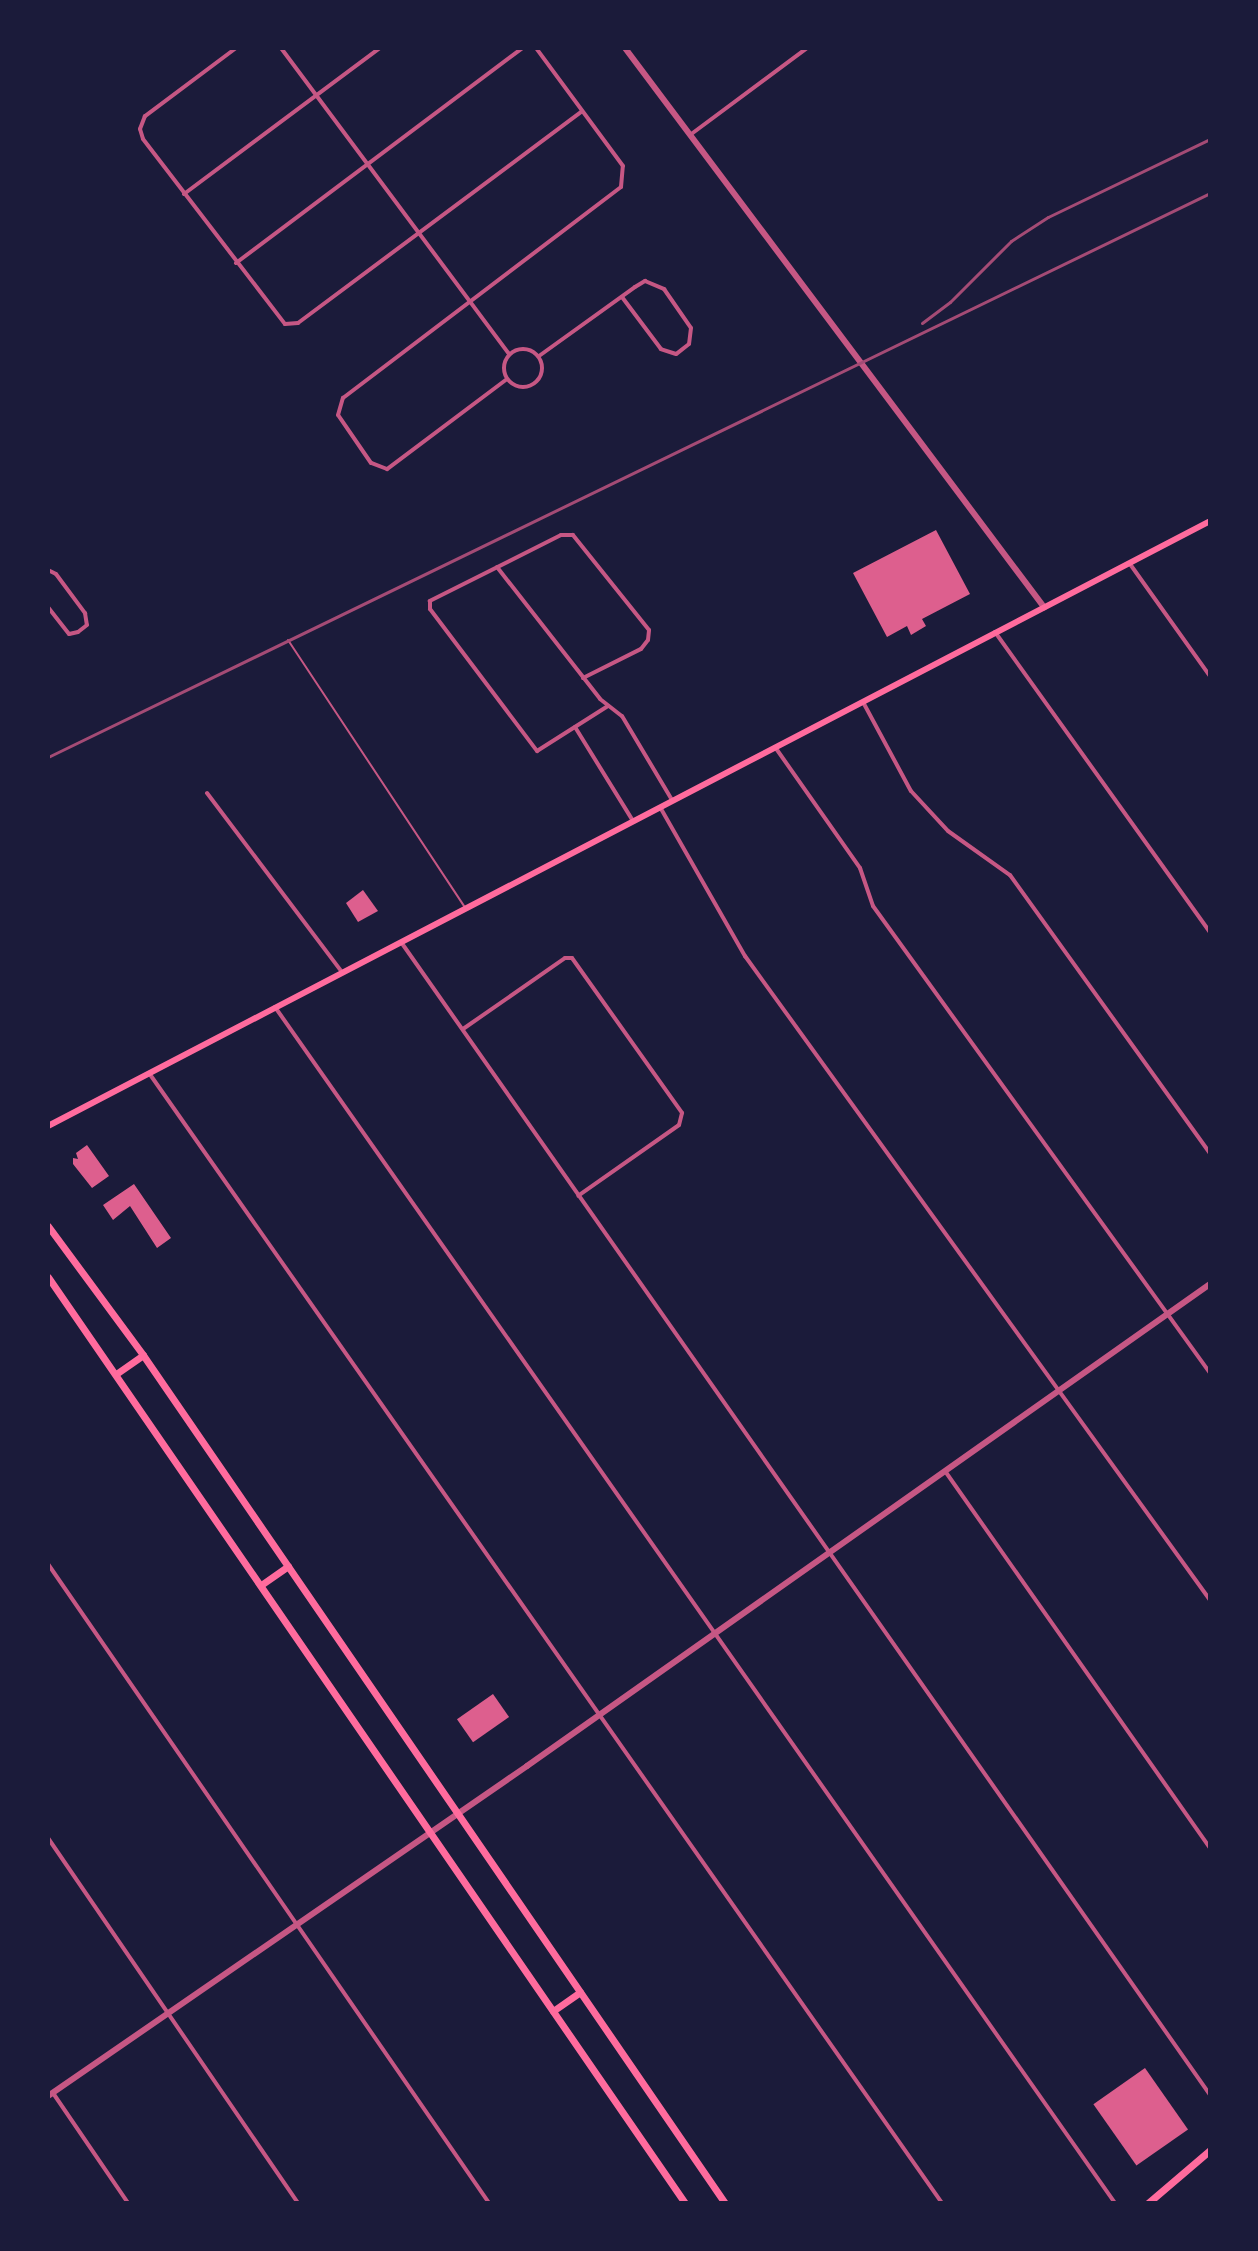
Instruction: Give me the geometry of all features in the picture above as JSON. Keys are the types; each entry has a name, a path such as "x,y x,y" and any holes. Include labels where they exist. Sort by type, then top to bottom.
{"main road":[{"path":"48,1126 1210,521"},
{"path":"48,1219 58,1238"},
{"path":"48,1226 143,1355 725,2203"},
{"path":"48,1277 685,2203"},
{"path":"116,1374 143,1355"},
{"path":"261,1585 288,1566"},
{"path":"553,2011 580,1992"},
{"path":"1148,2203 1158,2200 1210,2150"}],"street":[{"path":"236,48 141,122 143,139 279,321 291,325 582,111"},
{"path":"281,48 509,354"},
{"path":"184,194 380,48"},
{"path":"236,263 522,48"},
{"path":"507,379 387,469 371,463 340,421 338,407 343,398 621,187 623,166 536,48"},
{"path":"625,48 1044,607"},
{"path":"690,135 807,48"},
{"path":"539,356 622,297 645,281 664,289 691,328 689,344 676,354 661,349 622,297"},
{"path":"519,348 530,349 539,356 543,371 535,384 520,388 507,379 503,366 509,354 519,348"},
{"path":"583,678 641,649 648,640 647,625 573,535 561,535 432,598 430,609 537,751 608,706"},
{"path":"1129,562 1210,676"},
{"path":"496,567 583,678 608,706 622,716 672,800"},
{"path":"48,570 56,574 85,613 87,625 69,634 48,607"},
{"path":"995,632 1210,932"},
{"path":"863,701 911,791 948,831 1010,875 1210,1153"},
{"path":"575,727 633,821"},
{"path":"775,747 860,868 873,906 1210,1373"},
{"path":"207,793 342,972"},
{"path":"660,807 745,956 1210,1600"},
{"path":"401,942 1210,2095"},
{"path":"463,1030 565,958 572,958 586,974 683,1118 679,1125 578,1196"},
{"path":"275,1007 1115,2203"},
{"path":"149,1073 942,2203"},
{"path":"128,2203 50,2094 431,1833 1210,1284"},
{"path":"945,1471 1210,1848"},
{"path":"48,1564 489,2203"},
{"path":"48,1838 298,2203"}],"lane":[{"path":"288,640 465,908"}],"building":[{"path":"936,530 970,594 922,619 926,626 911,635 907,626 887,637 853,573"},
{"path":"363,890 378,911 358,922 346,903"},
{"path":"87,1145 109,1176 92,1188 73,1164 73,1158 78,1159 76,1153"},
{"path":"134,1184 171,1238 157,1248 130,1206 113,1220 103,1205"},
{"path":"493,1694 509,1717 473,1742 457,1719"},
{"path":"1145,2068 1188,2129 1136,2166 1093,2104"}],"railway":[{"path":"922,323 950,302 1011,241 1048,217 1210,139"},
{"path":"48,757 1210,193"}]}
